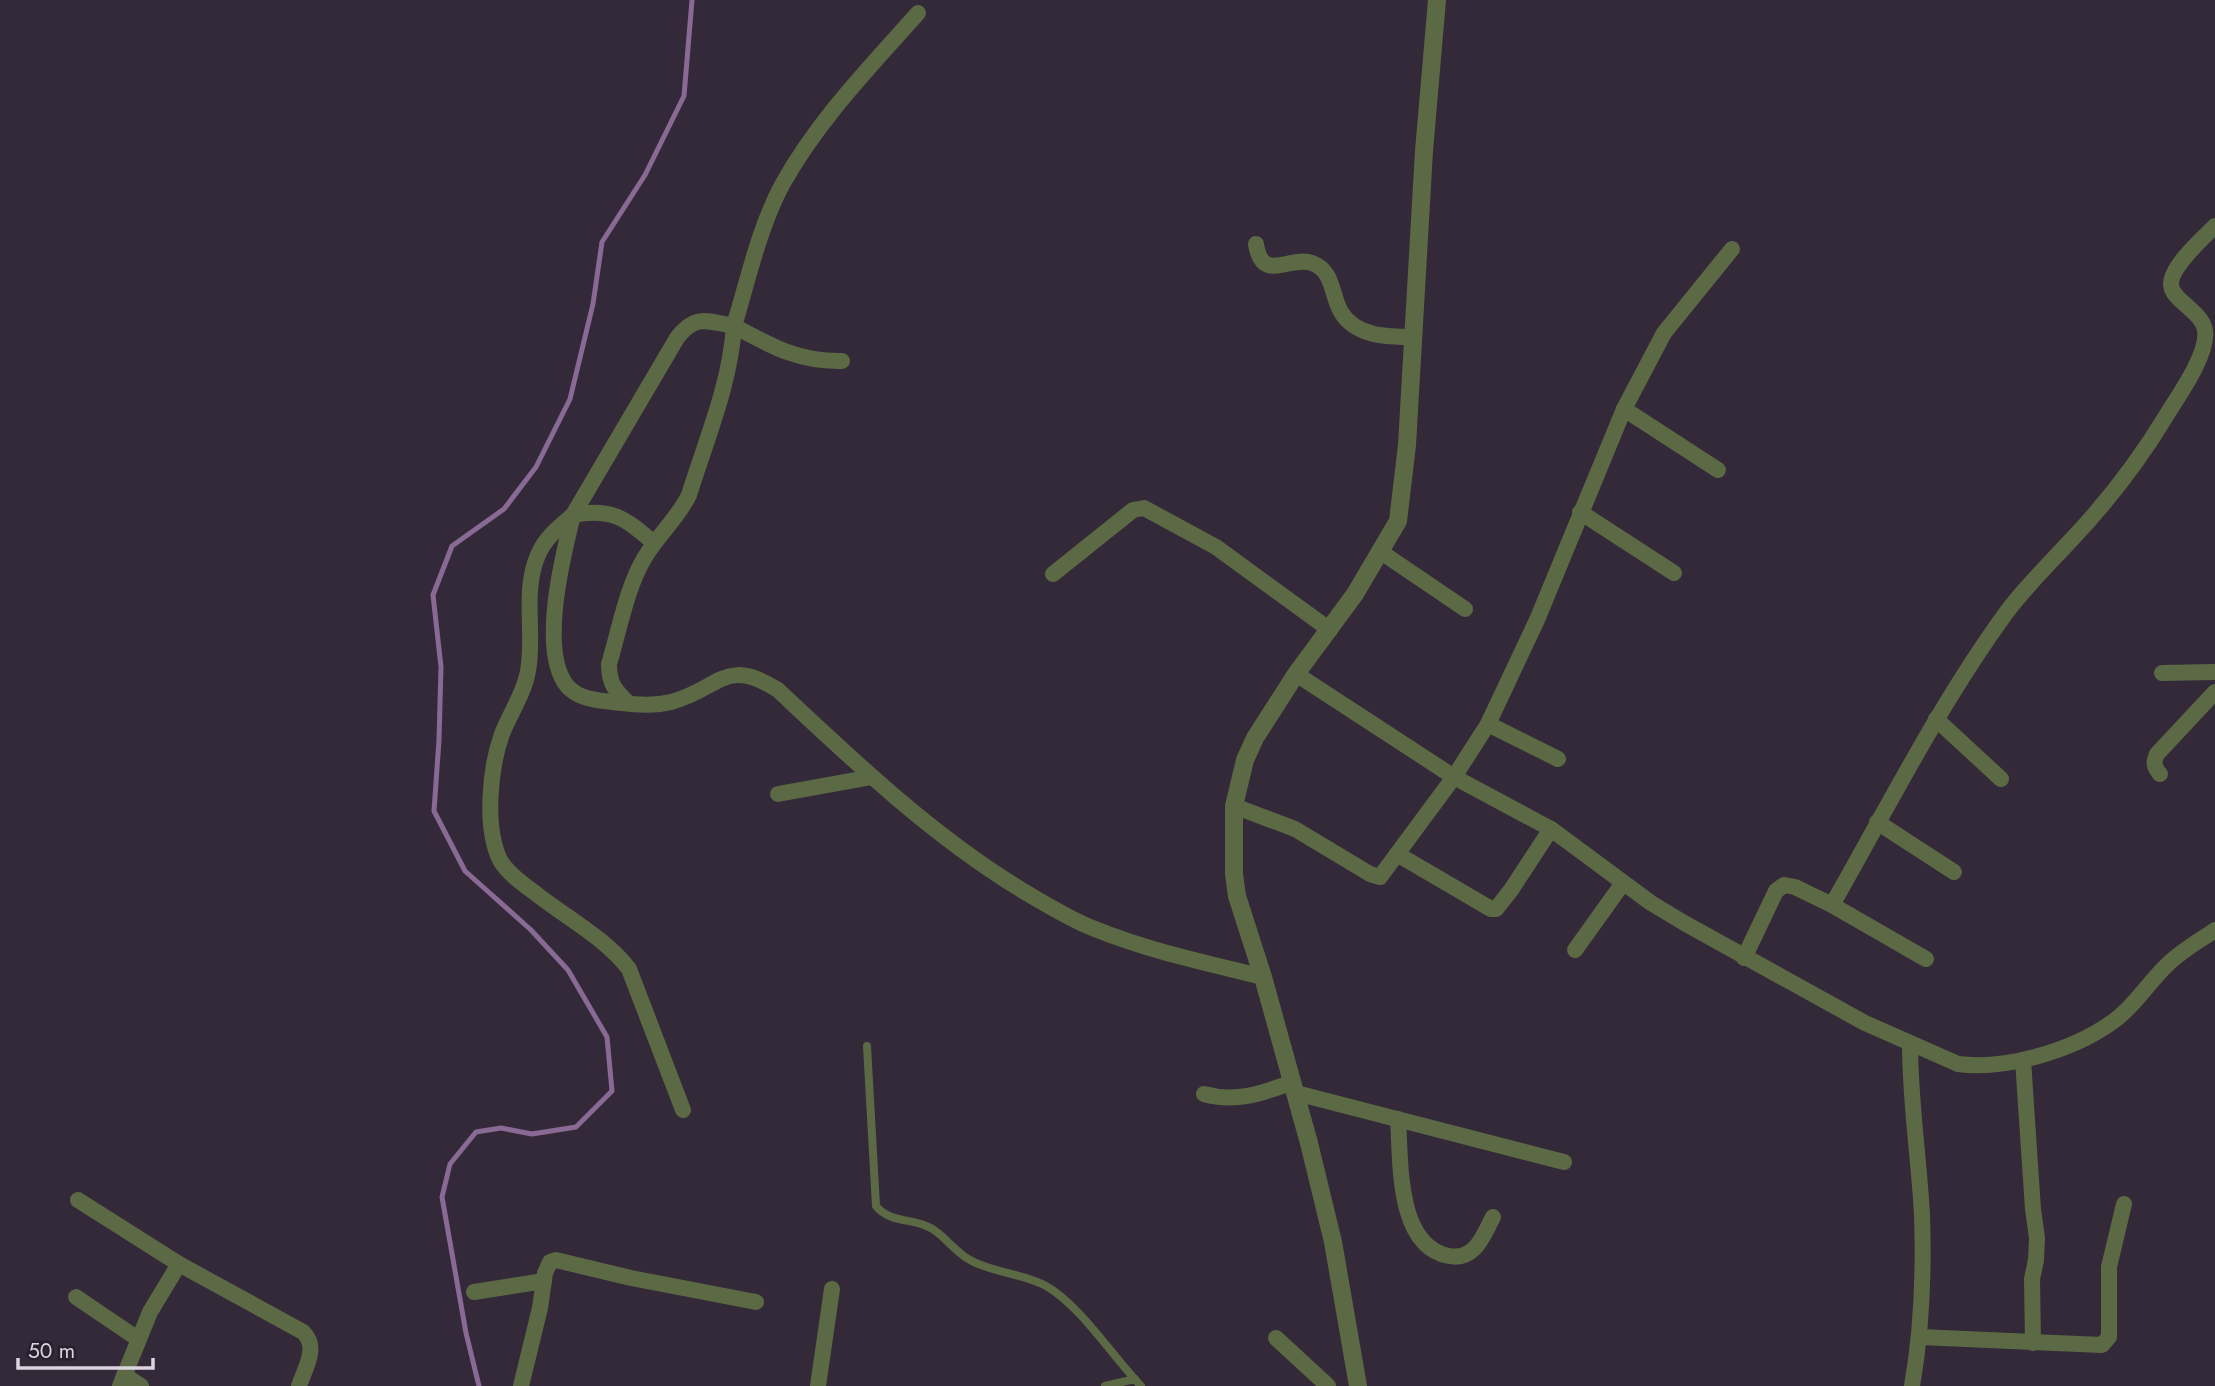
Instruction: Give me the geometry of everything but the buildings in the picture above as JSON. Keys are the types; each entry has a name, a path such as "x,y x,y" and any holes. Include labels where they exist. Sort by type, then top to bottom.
{"street":[{"path":"1359,1386 1333,1242 1264,977 1237,896 1234,874 1234,806 1245,760 1255,738 1296,674 1330,631 1398,521 1414,337 1424,151 1437,0"},
{"path":"628,703 612,687 609,679 610,664 636,576 654,544 689,495 719,401 730,358 734,326 760,239 781,187 831,112 918,13"},
{"path":"1832,905 1936,719 2006,613 2037,574 2074,537 2119,484 2210,348 2202,320 2174,293 2171,285 2174,274 2190,251 2215,226"},
{"path":"1256,244 1263,262 1271,266 1313,263 1332,282 1341,312 1364,331 1377,336 1414,337"},
{"path":"1234,806 1295,829 1380,877 1454,777 1488,724 1536,620 1625,409 1664,333 1731,249"},
{"path":"683,1110 629,969 620,958 521,882 501,862 491,820 496,753 528,670 533,571 542,546 573,515 686,326 696,320 734,326 789,354 818,362 842,361"},
{"path":"1625,409 1718,470"},
{"path":"1054,574 1133,510 1144,508 1216,547 1330,631"},
{"path":"573,515 594,511 614,515 637,529 654,544"},
{"path":"1580,512 1674,573"},
{"path":"573,515 559,569 554,630 561,675 567,686 579,696 650,705 672,701 728,676 741,674 759,678 778,690 934,830 1036,899 1092,928 1127,941 1264,977"},
{"path":"1381,552 1465,610"},
{"path":"2162,673 2215,671"},
{"path":"1296,674 1454,777 1551,829 1651,903 1744,958 1865,1023 1958,1064 1969,1066 2023,1060 2082,1040 2112,1023 2169,963 2215,930"},
{"path":"2160,774 2155,768 2157,754 2215,692"},
{"path":"1936,719 2001,779"},
{"path":"1488,724 1558,759"},
{"path":"778,794 872,777"},
{"path":"1877,822 1954,872"},
{"path":"1397,854 1490,909 1496,909 1551,829"},
{"path":"1575,950 1623,883"},
{"path":"1744,958 1776,891 1784,885 1795,887 1832,905 1926,959"},
{"path":"1910,1044 1910,1085 1922,1215 1920,1337 1912,1386"},
{"path":"2023,1060 2037,1238 2032,1279 2033,1343"},
{"path":"1204,1094 1233,1099 1294,1087 1398,1119 1564,1162"},
{"path":"1398,1119 1408,1213 1415,1231 1426,1246 1439,1254 1453,1257 1469,1255 1493,1217"},
{"path":"78,1199 179,1264 303,1332 310,1339 312,1347 299,1386"},
{"path":"1920,1337 2090,1346 2107,1342 2109,1268 2124,1204"},
{"path":"521,1386 550,1262 556,1260 631,1278 756,1302"},
{"path":"141,1386 122,1380 150,1312 179,1264"},
{"path":"474,1292 544,1281"},
{"path":"818,1386 832,1289"},
{"path":"76,1297 138,1339"},
{"path":"1276,1338 1328,1386"}],"lane":[{"path":"867,1046 876,1206 888,1216 925,1225 936,1231 957,1253 973,1262 1048,1287 1073,1308 1138,1383"},
{"path":"1105,1386 1138,1383"}],"waterway":[{"path":"479,1386 466,1333 442,1197 450,1164 476,1132 501,1128 532,1134 576,1127 612,1091 607,1037 568,970 531,930 465,871 434,811 441,667 433,595 452,546 504,509 536,467 570,399 593,304 602,242 645,175 684,96 692,0"}]}
